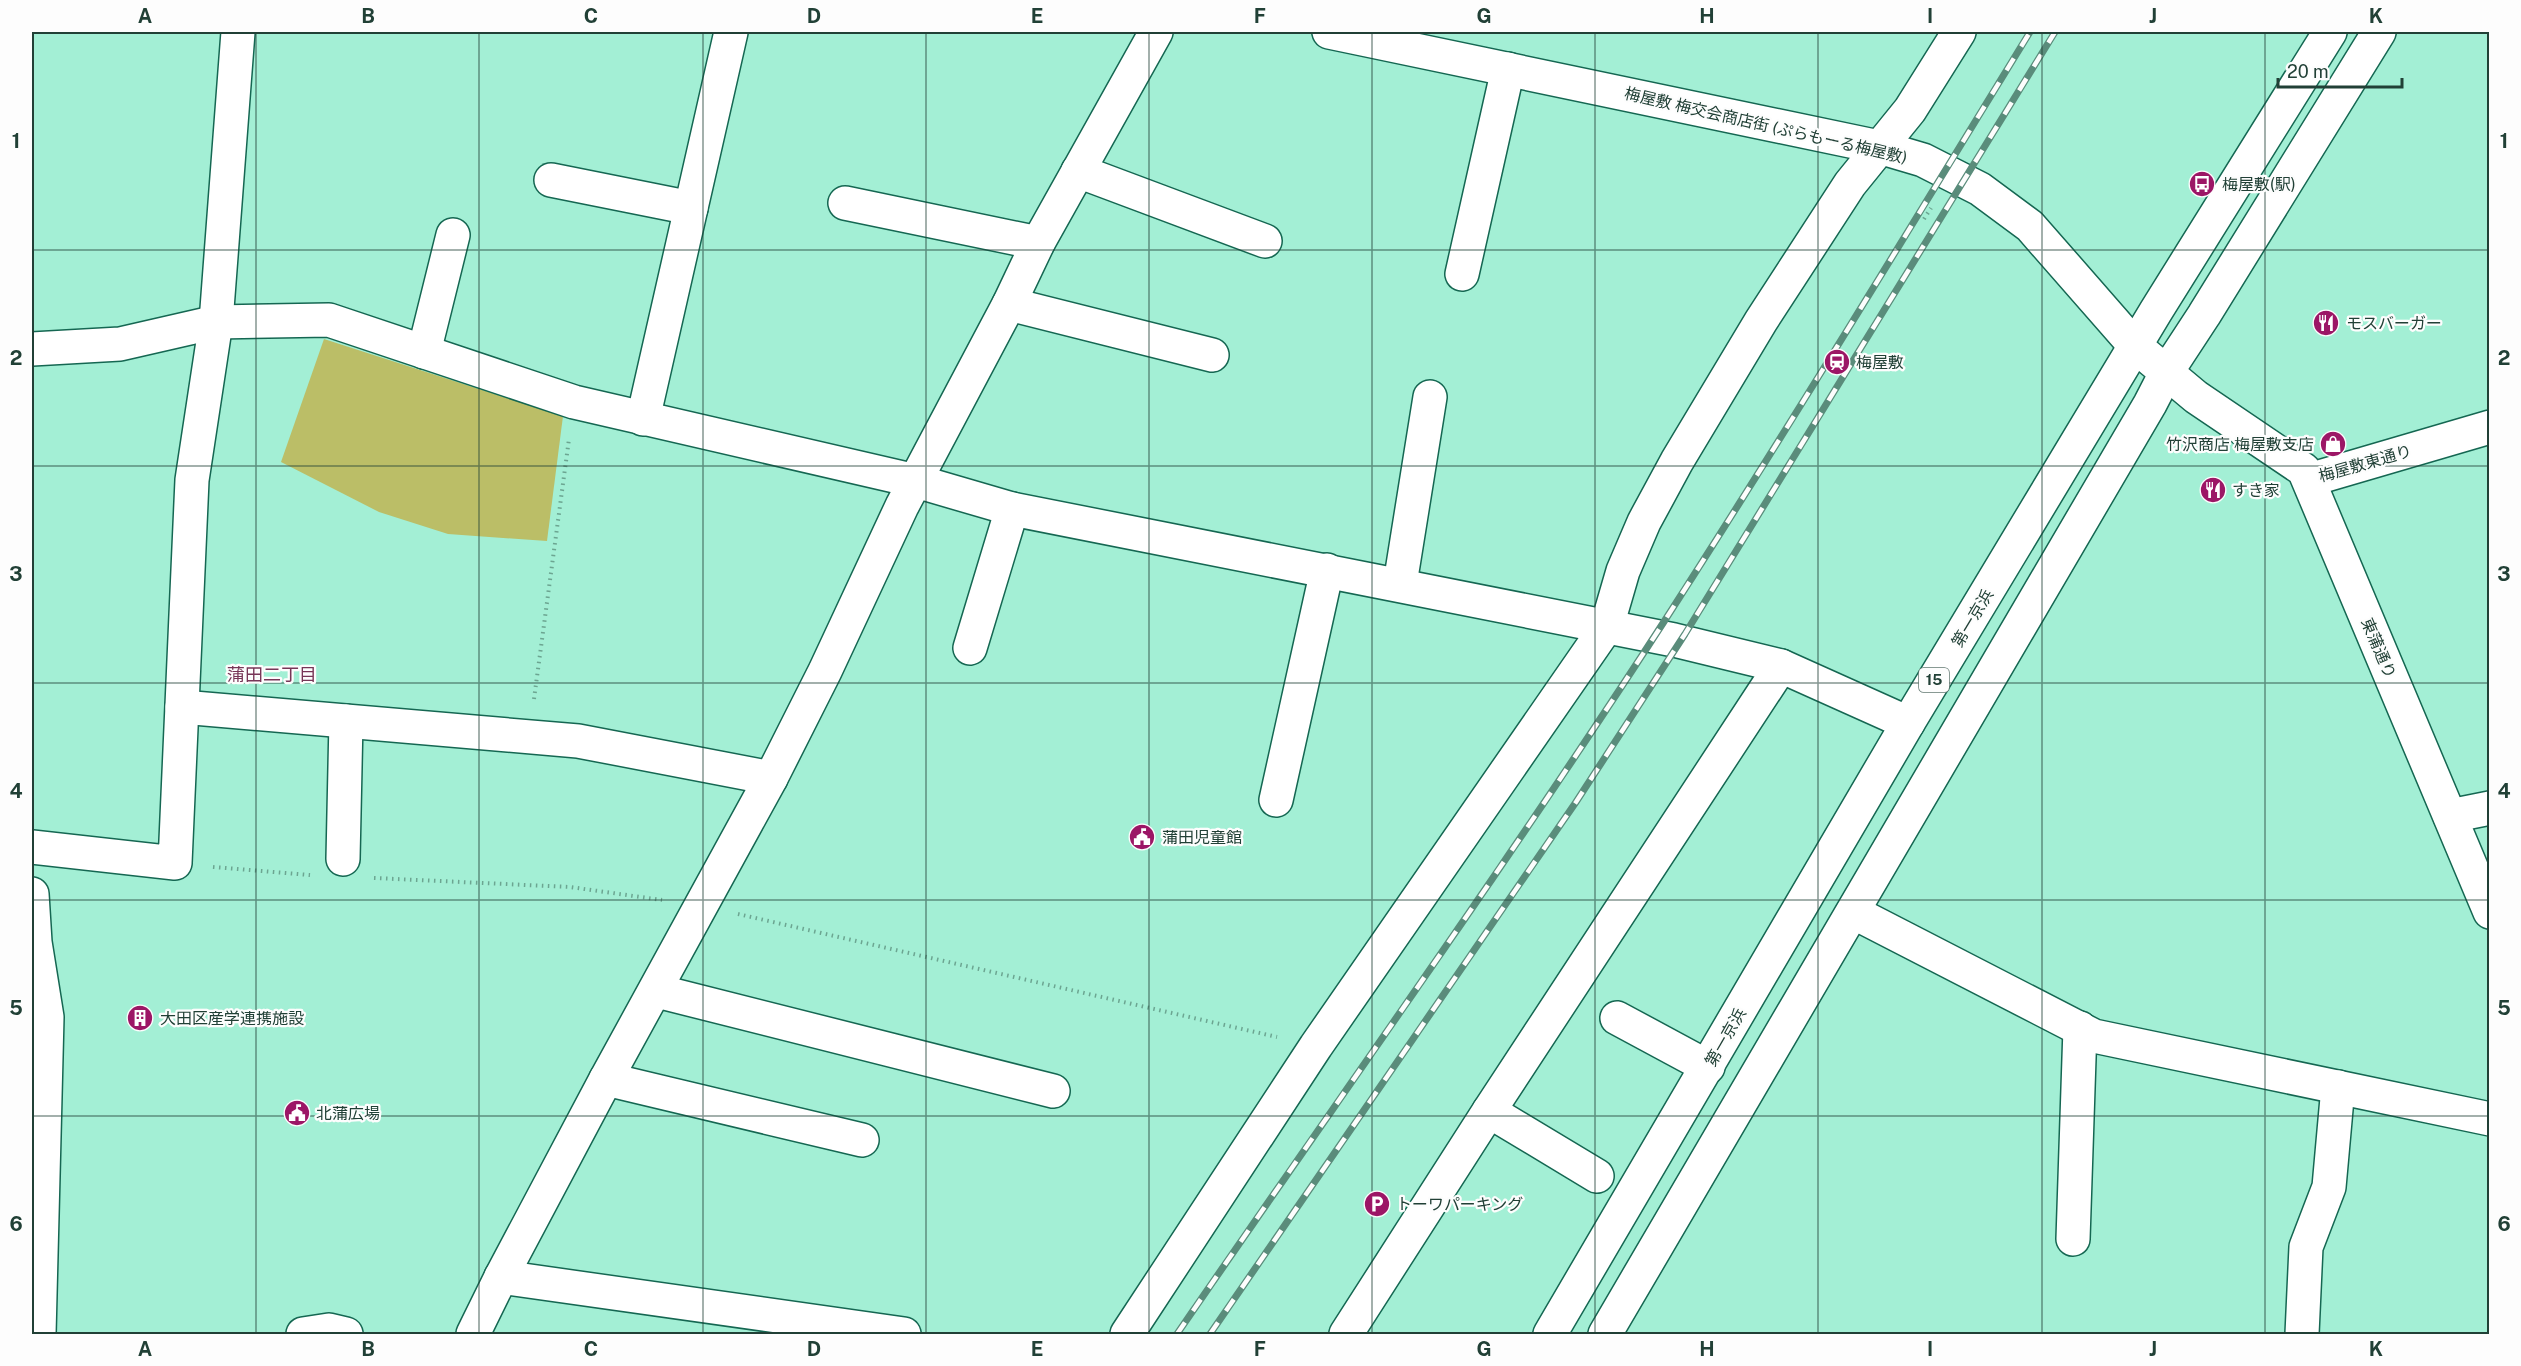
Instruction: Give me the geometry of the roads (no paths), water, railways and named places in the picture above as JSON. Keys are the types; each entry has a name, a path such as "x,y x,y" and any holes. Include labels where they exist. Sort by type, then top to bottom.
{"main road":[{"path":"32,847 176,863 192,480 216,322 238,32"},
{"path":"643,419 730,32"},
{"path":"473,1335 501,1277 606,1079 657,991 771,778 916,481 1009,304 1038,243 1156,32"},
{"name":"梅屋敷 梅交会商店街 (ぷらもーる梅屋敷)","path":"1329,32 1879,147 1923,160 1980,189 2030,226 2135,346 2166,373"},
{"path":"1127,1335 1316,1046 1607,626 1623,571 1644,522 1677,461 1761,321 1850,184 1910,110 1959,32"},
{"name":"第一京浜","path":"1551,1335 1908,723 2135,346 2330,32"},
{"path":"1605,1335 2166,373 2379,32"},
{"path":"1462,274 1508,69"},
{"path":"1078,171 1265,241"},
{"path":"551,180 691,208"},
{"path":"845,203 1038,243"},
{"path":"424,352 453,235"},
{"path":"1009,304 1212,355"},
{"path":"32,350 120,344 216,322 329,320 574,402 916,481 1012,509 1607,626 1780,666 1908,723"},
{"name":"梅屋敷東通り","path":"2166,373 2196,397 2304,470 2308,480 2490,427"},
{"path":"1400,584 1430,397"},
{"name":"東蒲通り","path":"2308,480 2490,912"},
{"path":"970,648 1012,509"},
{"path":"1276,800 1327,570"},
{"path":"1346,1335 1489,1111 1780,666"},
{"path":"182,707 578,741 771,778"},
{"path":"343,859 346,721"},
{"path":"2450,816 2490,808"},
{"path":"33,911 35,942 47,1017 39,1335"},
{"path":"1853,912 2094,1036 2490,1119"},
{"path":"657,991 1053,1091"},
{"path":"1617,1018 1708,1067"},
{"path":"2073,1239 2080,1028"},
{"path":"606,1079 862,1140"},
{"path":"2302,1335 2306,1247 2329,1187 2338,1087"},
{"path":"1489,1111 1597,1176"},
{"path":"501,1277 904,1335"},
{"path":"303,1335 329,1330 346,1335"}],"railway":[{"path":"1177,1334 1608,708 1759,472 2030,32"},
{"path":"1210,1334 1576,802 1685,634 2055,32"}],"place":[{"name":"梅屋敷(駅)","path":"2202,184"},
{"name":"モスバーガー","path":"2326,323"},
{"name":"梅屋敷","path":"1837,362"},
{"name":"竹沢商店 梅屋敷支店","path":"2333,444"},
{"name":"すき家","path":"2213,490"},
{"name":"蒲田児童館","path":"1142,837"},
{"name":"大田区産学連携施設","path":"140,1018"},
{"name":"北蒲広場","path":"297,1113"},
{"name":"トーワパーキング","path":"1377,1204"}],"district":[{"name":"蒲田二丁目","path":"272,675"}]}
